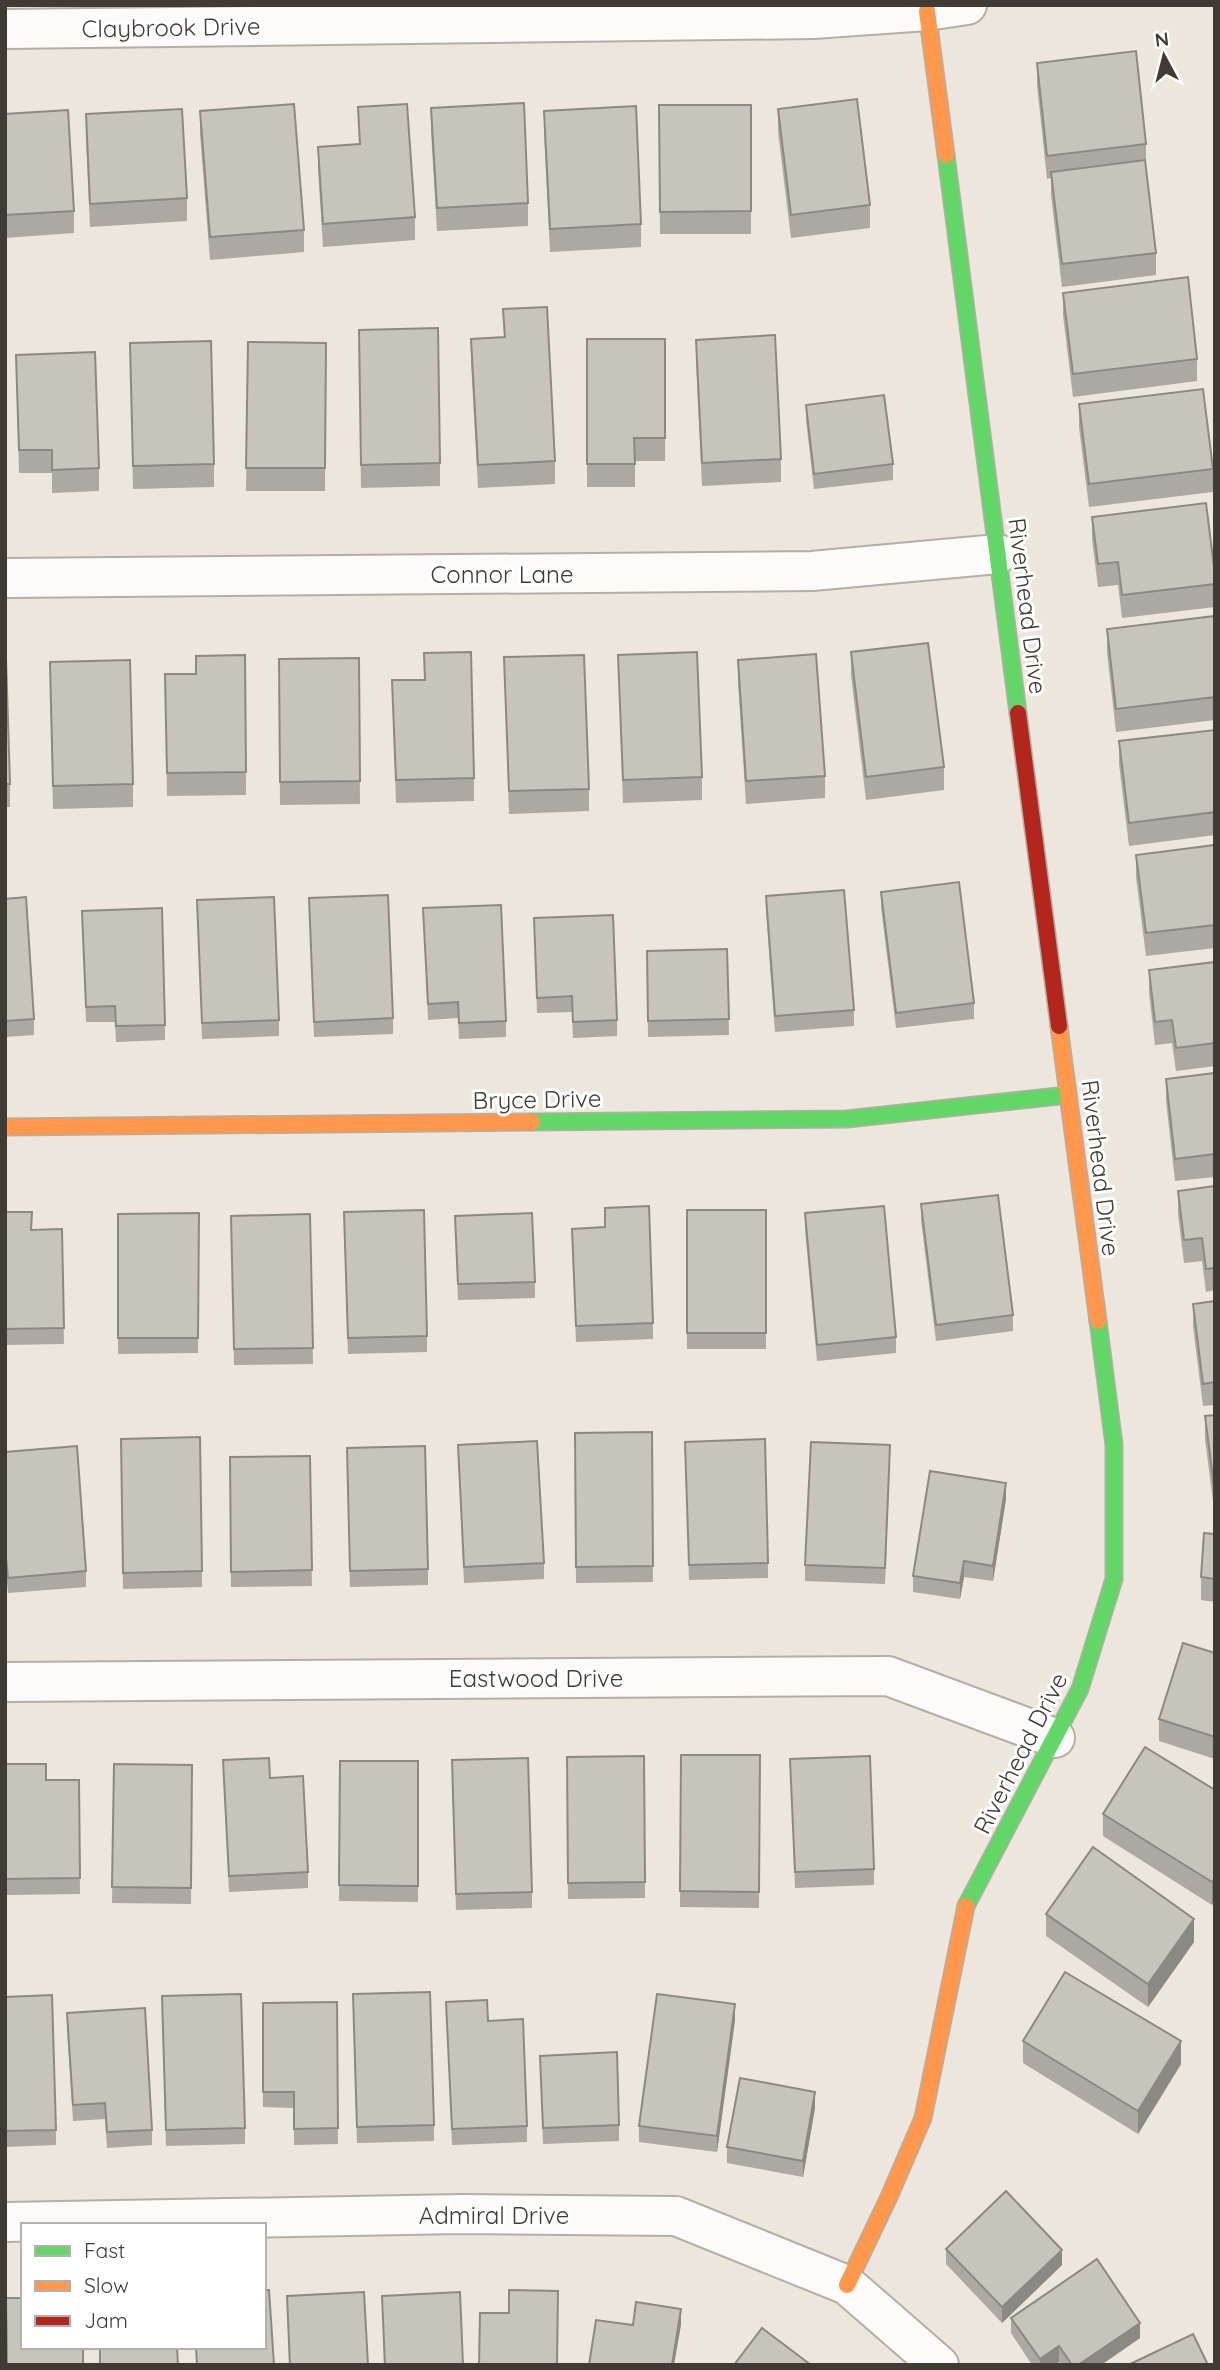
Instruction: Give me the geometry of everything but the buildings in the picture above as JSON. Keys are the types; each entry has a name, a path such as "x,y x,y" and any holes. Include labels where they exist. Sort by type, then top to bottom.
{"street":[{"name":"Claybrook Drive","path":"5,29 207,16 813,19 928,11 967,5"},
{"name":"Riverhead Drive","path":"847,2285 923,2118 966,1907 1080,1689 1114,1579 1114,1445 928,11"},
{"name":"Connor Lane","path":"5,578 811,571 998,554"},
{"name":"Bryce Drive","path":"5,1127 847,1119 1068,1095"},
{"name":"Eastwood Drive","path":"5,1682 888,1676 1055,1738"},
{"name":"Admiral Drive","path":"5,2222 461,2214 676,2216 847,2285 939,2365"}],"traffic: fast":[{"path":"946,155 1018,713"},
{"path":"532,1122 847,1119 1068,1095"},
{"path":"966,1906 1080,1689 1114,1579 1114,1445 1098,1321"}],"traffic: slow":[{"path":"927,11 946,155"},
{"path":"1059,1026 1098,1321"},
{"path":"5,1127 532,1122"},
{"path":"847,2285 923,2118 966,1906"}],"traffic: jam":[{"path":"1018,713 1059,1026"}]}
